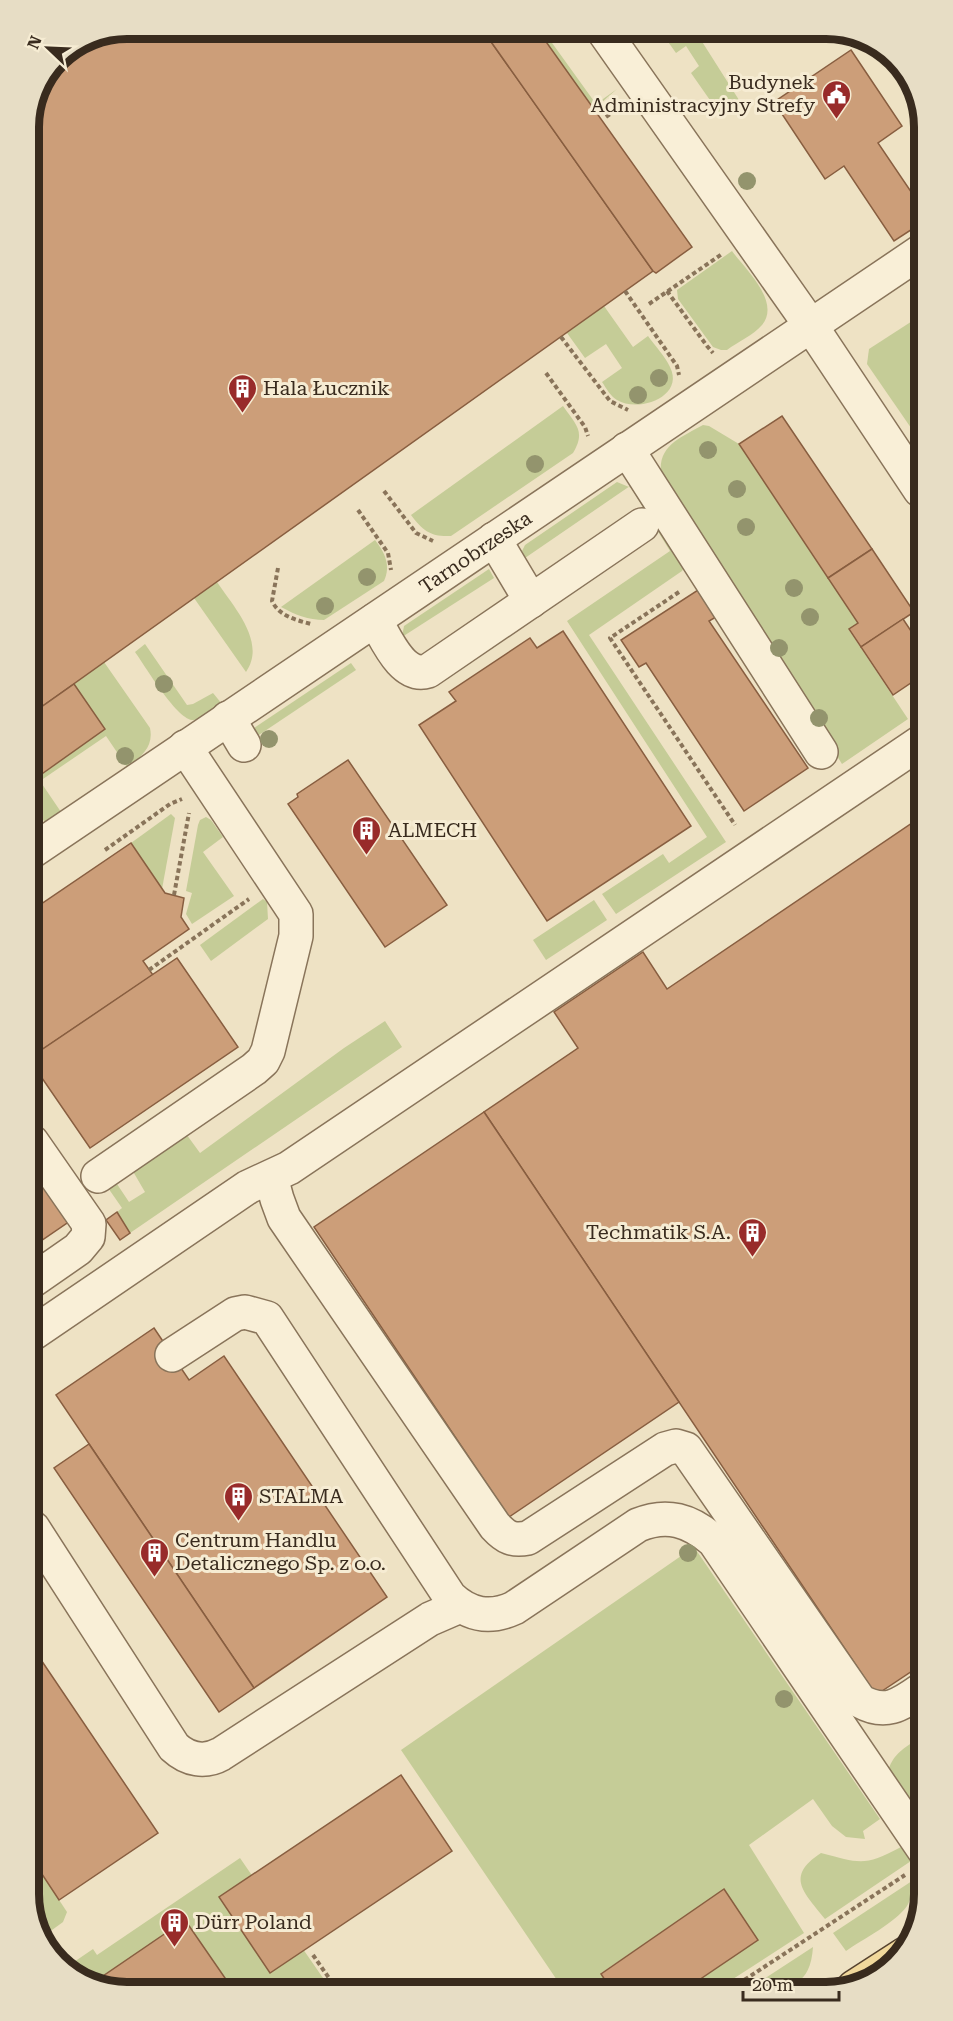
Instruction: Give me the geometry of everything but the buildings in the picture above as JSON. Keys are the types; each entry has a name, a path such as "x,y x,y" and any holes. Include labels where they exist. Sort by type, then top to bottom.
{"lane":[{"path":"609,39 811,326 914,481"},
{"name":"Tarnobrzeska","path":"39,847 185,747 236,732 375,620 914,256"},
{"path":"627,449 821,752"},
{"path":"375,620 404,666 412,671 423,672 642,525"},
{"path":"494,539 531,601"},
{"path":"98,1176 263,1061 268,1051 297,926 296,914 185,747"},
{"path":"39,1329 248,1187 289,1168 914,747"},
{"path":"39,1152 89,1224 88,1237 78,1249 39,1276"},
{"path":"271,1177 284,1218 503,1536 515,1540 528,1538 666,1449 676,1446 686,1449 860,1701 872,1708 890,1708 914,1695"},
{"path":"172,1355 235,1314 245,1312 267,1318 450,1597 472,1613 501,1614 513,1608 638,1525 652,1519 670,1519 687,1523 704,1532 714,1541 914,1852"},
{"path":"39,1537 174,1747 181,1754 191,1758 212,1760 430,1619 460,1606"}],"path":[{"path":"649,304 725,252"},
{"path":"625,291 677,366 679,381"},
{"path":"667,291 706,346 716,354"},
{"path":"561,337 610,401 617,406 635,411"},
{"path":"546,373 585,427 588,442"},
{"path":"384,491 416,532 424,538 441,543"},
{"path":"358,510 388,553 391,560 390,577"},
{"path":"278,568 272,601 274,605 279,611 296,619 319,624"},
{"path":"707,573 610,638 735,825"},
{"path":"105,850 170,804 178,800 191,800"},
{"path":"174,895 189,811"},
{"path":"149,970 273,881"},
{"path":"741,1982 914,1863"},
{"path":"313,1955 332,1982"}],"green space":[{"path":"544,39 549,39 596,104 617,89 594,109"},
{"path":"666,39 700,39 739,100 719,113 691,73 699,66 686,46 676,53"},
{"path":"732,251 765,296 767,316 755,332 727,350 721,350 713,347 678,299 677,290"},
{"path":"604,306 633,347 648,336 668,363 673,378 671,387 657,400 636,405 615,399 602,382 622,368 606,344 585,358 567,333"},
{"path":"914,320 914,432 867,364 869,349"},
{"path":"563,406 578,428 579,439 573,453 451,536 428,532 411,515"},
{"path":"703,425 709,426 739,444 858,623 849,630 908,719 842,764 661,473 663,455 667,449 680,438"},
{"path":"617,482 629,487 525,558 522,551 525,545"},
{"path":"631,488 641,492 687,562 682,571 589,635 726,842 616,914 602,894 663,854 669,863 707,837 567,621 670,551"},
{"path":"375,540 386,559 387,570 384,581 324,620 302,616 281,607"},
{"path":"489,569 494,578 402,637 404,626"},
{"path":"217,582 239,613 250,637 253,649 246,672 194,598"},
{"path":"145,644 187,705 213,693 222,704 200,719 192,720 185,717 153,679 135,652"},
{"path":"104,662 150,728 150,741 145,751 127,767 106,736 40,781 61,812 46,822 39,817 39,777 105,729 74,684"},
{"path":"351,663 356,670 253,739 251,730"},
{"path":"171,814 175,818 162,889 131,843"},
{"path":"206,817 211,820 223,837 203,852 234,896 192,924 186,914 192,893 186,891 198,825 200,820"},
{"path":"263,899 267,902 268,919 211,961 200,945"},
{"path":"594,900 607,920 546,960 533,940"},
{"path":"385,1021 402,1047 130,1233 117,1212 122,1208 106,1185 112,1182 117,1184 129,1202 145,1192 131,1168 184,1131 200,1153 344,1048"},
{"path":"694,1547 880,1819 863,1831 865,1839 846,1837 832,1826 813,1799 749,1845 804,1933 728,1982 696,1982 758,1940 724,1890 601,1973 607,1982 558,1982 401,1750"},
{"path":"914,1741 914,1814 888,1774 892,1761"},
{"path":"901,1847 911,1861 825,1919 805,1893 801,1878 803,1870 821,1853 862,1861 878,1858"},
{"path":"240,1858 326,1982 228,1982 185,1920 103,1976 105,1979 88,1973 73,1963 93,1949 97,1955"},
{"path":"39,1870 67,1912 63,1922 52,1930 47,1930 41,1912"},
{"path":"914,1880 907,1906 887,1925 846,1951 833,1933"},
{"path":"813,1947 807,1972 797,1982 759,1982"}],"place":[{"name":"Budynek Administracyjny Strefy","path":"836,120"},
{"name":"Hala Łucznik","path":"242,414"},
{"name":"ALMECH","path":"367,856"},
{"name":"Techmatik S.A.","path":"752,1258"},
{"name":"STALMA","path":"238,1522"},
{"name":"Centrum Handlu Detalicznego Sp. z o.o.","path":"154,1578"},
{"name":"Dürr Poland","path":"174,1948"}]}
